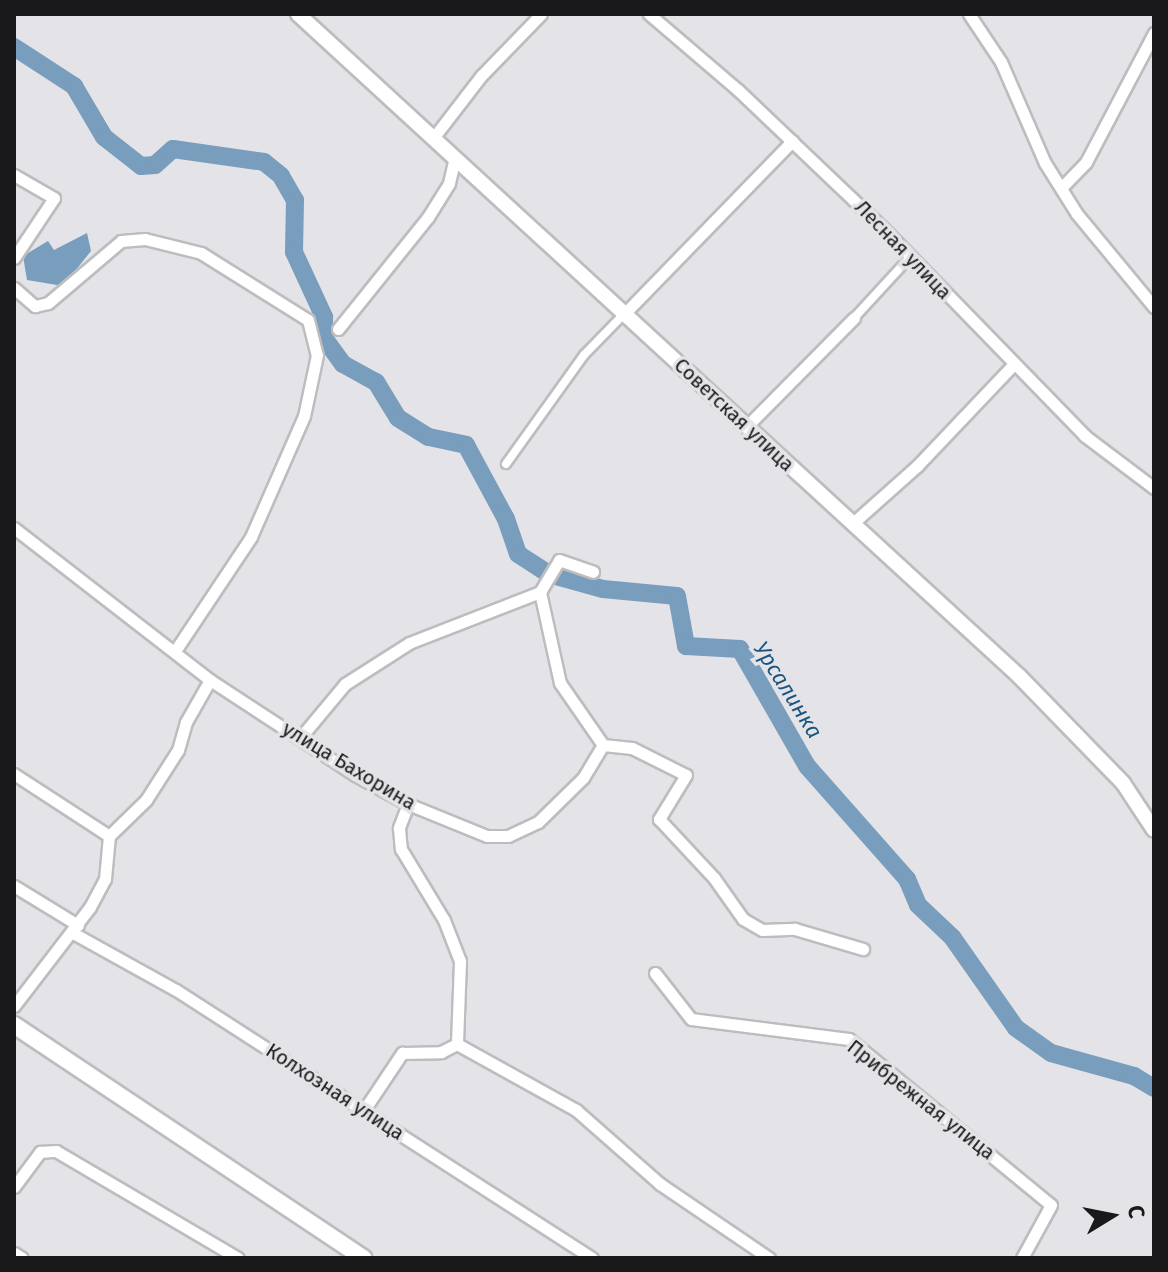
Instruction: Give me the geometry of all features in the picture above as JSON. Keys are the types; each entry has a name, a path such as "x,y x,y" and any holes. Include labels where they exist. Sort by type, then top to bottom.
{"main road":[{"path":"14,1025 364,1258"}],"street":[{"name":"Советская улица","path":"298,14 853,523 1086,743 1154,830"},
{"path":"434,137 481,76 541,14"},
{"name":"Лесная улица","path":"649,14 792,141 1085,436 1154,488"},
{"path":"969,14 1001,62 1031,134 1077,214 1153,300"},
{"path":"1062,187 1093,149 1154,33"},
{"path":"506,464 584,355 792,141"},
{"path":"338,329 428,217 449,183 455,158"},
{"path":"14,175 54,198 14,258"},
{"path":"14,288 35,306 48,303 121,241 131,239 201,253 308,320 315,336 316,376 251,537 175,651"},
{"path":"747,426 910,257"},
{"path":"853,523 917,466 1013,365"},
{"name":"улица Бахорина","path":"14,528 210,680 408,804 487,836 508,836 538,822 583,778 603,745"},
{"path":"300,738 345,684 409,643 540,592 559,560 593,572"},
{"path":"540,592 554,670 603,745 632,748 686,775 659,819 714,878 743,919 762,930 795,929 863,949"},
{"path":"14,1006 76,929 105,879 109,836 146,800 178,750 186,722 210,680"},
{"path":"14,774 109,836"},
{"path":"408,804 399,828 401,849 449,929 460,961 457,1044"},
{"name":"Колхозная улица","path":"14,886 76,929 592,1258"},
{"name":"Прибрежная улица","path":"655,973 691,1019 849,1039 1051,1205 1022,1258"},
{"path":"364,1110 402,1053 441,1052 457,1044"},
{"path":"457,1044 576,1110 644,1172 769,1258"},
{"path":"14,1187 45,1149 69,1157 238,1258"},
{"path":"14,1253 22,1258"}],"water":[{"path":"87,233 91,251 63,286 27,280 23,256 48,241 54,250"}],"waterway":[{"name":"Урсалинка","path":"14,47 74,86 104,137 141,166 155,165 173,149 264,162 281,176 295,200 294,252 324,317 324,338 343,364 376,382 398,418 429,437 466,445 506,519 518,554 549,574 603,589 677,596 686,646 740,649 807,766 907,879 918,905 952,937 1016,1028 1051,1053 1134,1076 1154,1088"}]}
